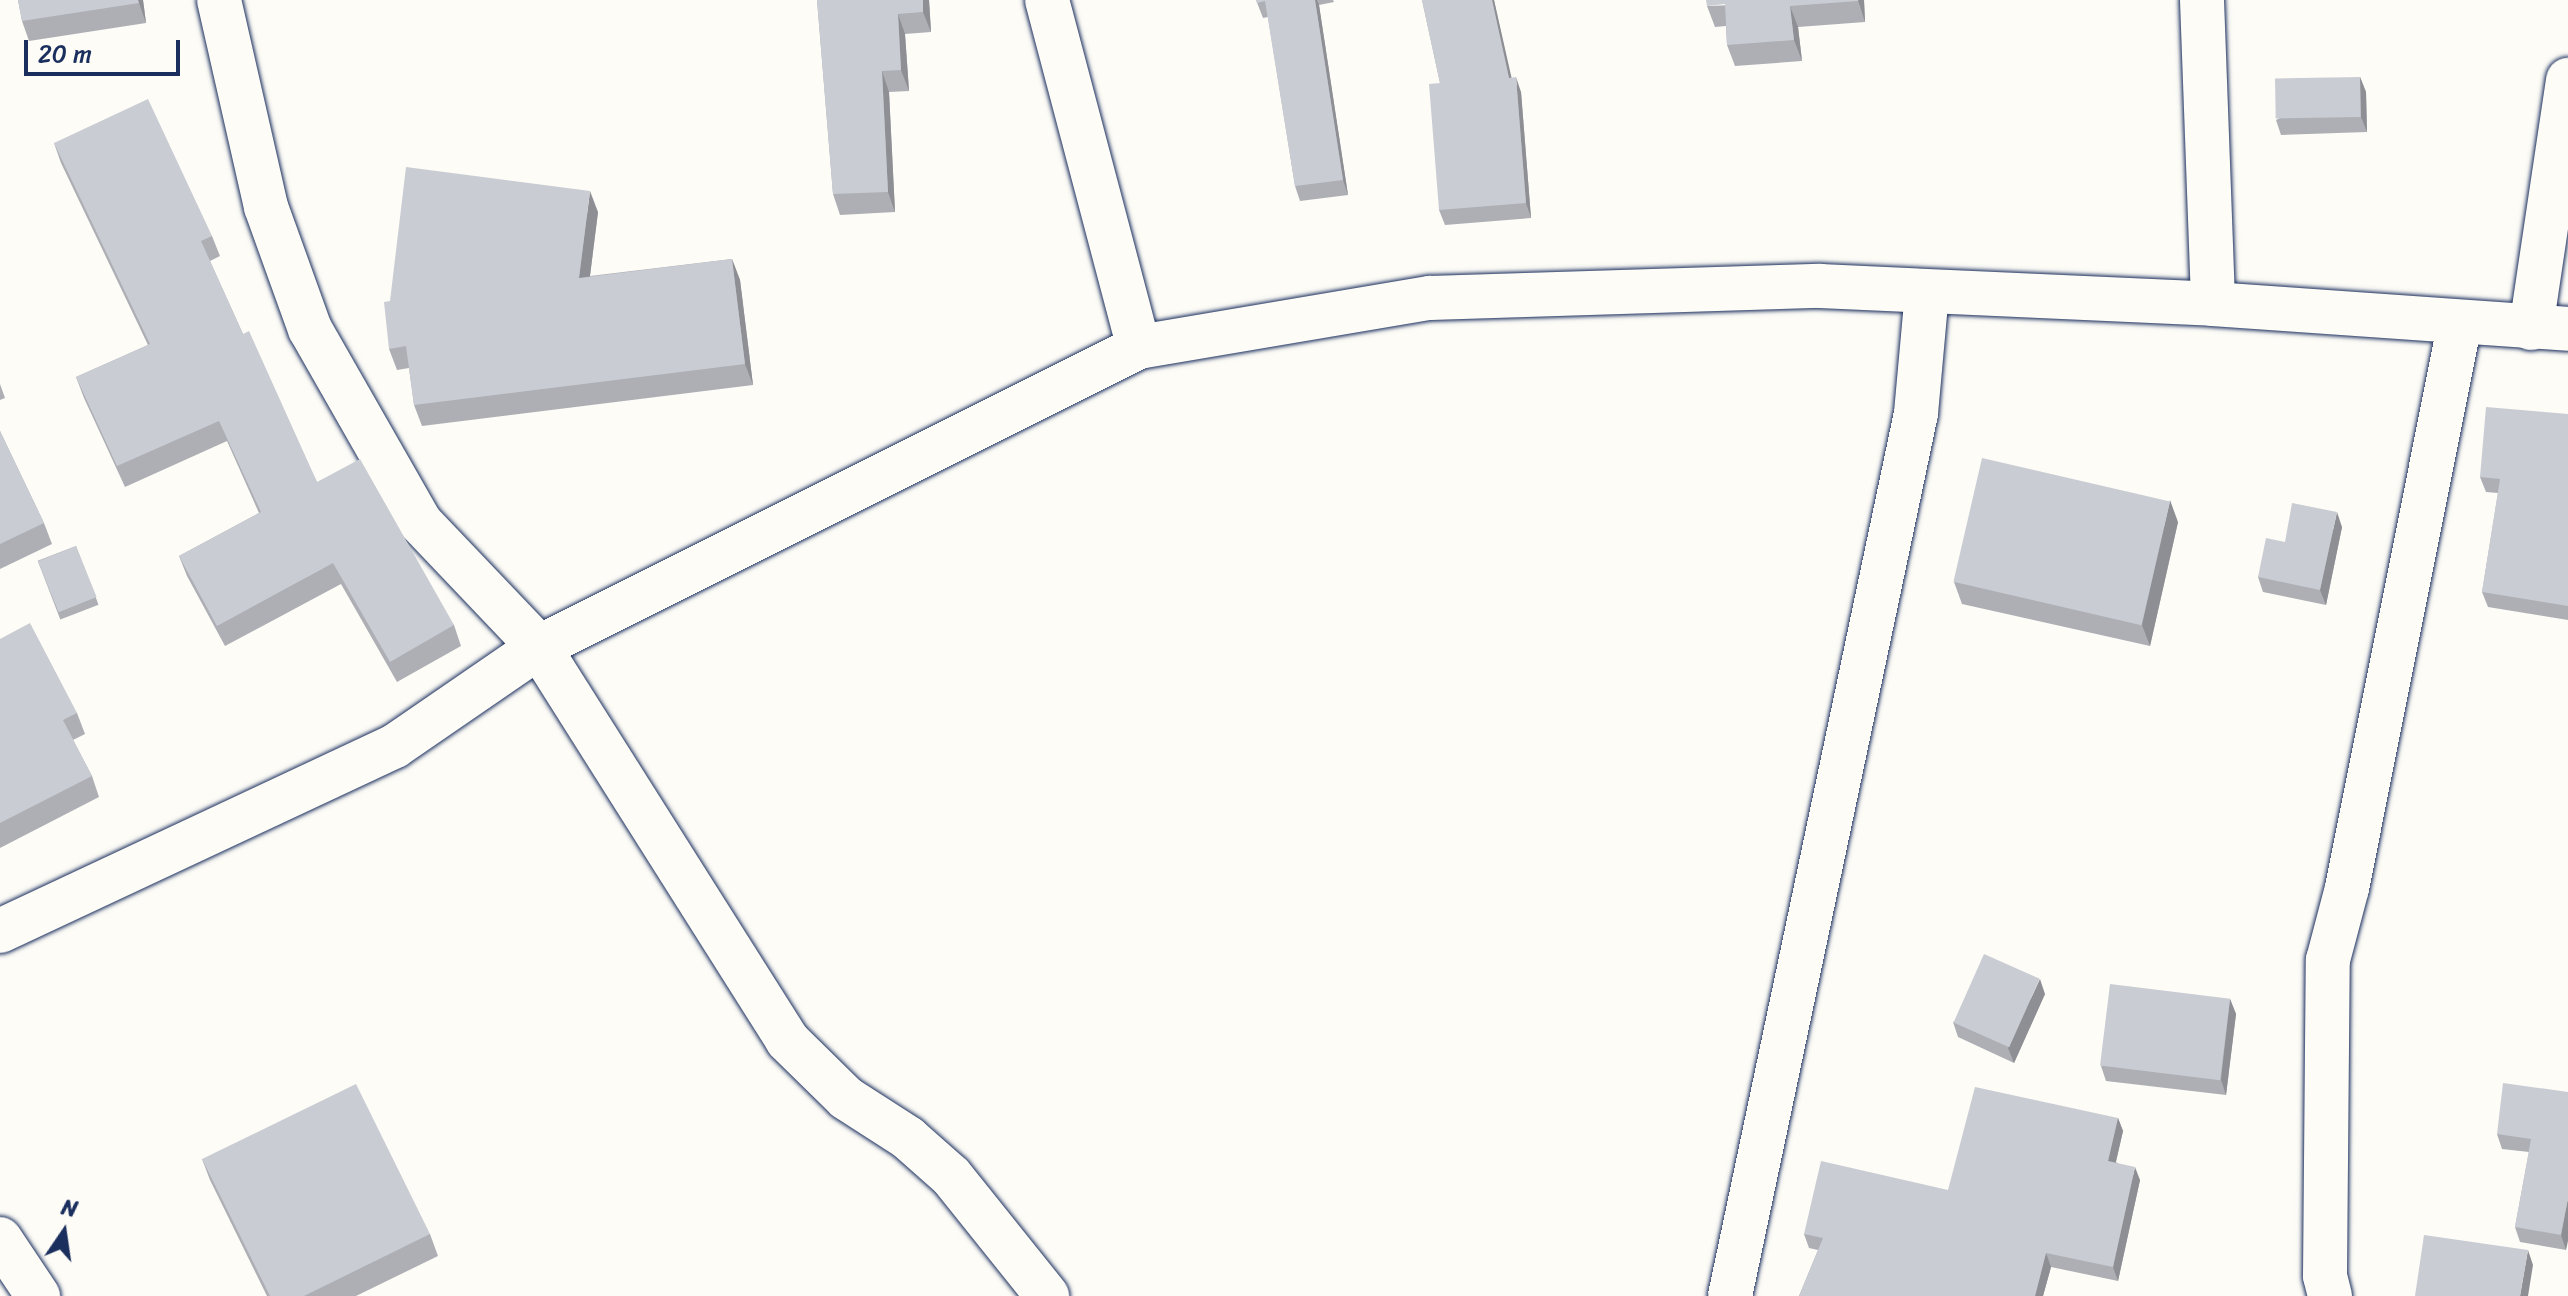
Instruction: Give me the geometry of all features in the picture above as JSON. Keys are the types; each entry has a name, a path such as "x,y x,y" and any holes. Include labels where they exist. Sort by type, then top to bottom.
{"street":[{"path":"219,0 266,207 310,329 420,522 539,647 787,1040 846,1098 908,1138 951,1176 1047,1296"},
{"path":"1047,0 1139,347"},
{"path":"2202,0 2213,304"},
{"path":"0,931 395,746 539,647 1139,347 1430,298 1820,286 2213,304 2549,328 2568,80"},
{"path":"1730,1296 1916,413 1927,293"},
{"path":"2330,1296 2325,1276 2328,960 2347,888 2460,322"},
{"path":"0,1239 38,1296"}],"building":[{"path":"18,0 138,0 139,3 22,21"},
{"path":"817,0 923,0 923,12 898,14 901,70 882,71 888,192 833,194"},
{"path":"1256,0 1315,0 1343,180 1295,186 1265,1 1257,3"},
{"path":"1422,0 1492,0 1509,78 1516,77 1526,203 1439,210 1429,84 1440,83"},
{"path":"1706,0 1858,1 1790,6 1794,40 1727,45 1725,4 1707,6"},
{"path":"2360,77 2361,117 2276,118 2275,78"},
{"path":"148,99 212,236 201,241 243,334 249,331 317,482 360,459 454,625 390,662 333,563 217,626 179,556 261,512 219,421 117,466 76,377 150,344 54,143"},
{"path":"406,167 590,191 579,278 732,259 745,364 414,405 406,346 389,349 384,302 390,301"},
{"path":"2486,407 2568,414 2568,606 2482,592 2500,479 2480,477"},
{"path":"0,431 44,523 0,544"},
{"path":"1982,458 2170,501 2141,625 1953,582"},
{"path":"2292,503 2337,512 2320,590 2258,577 2266,538 2285,542"},
{"path":"76,546 97,597 59,612 38,561"},
{"path":"30,623 77,713 63,720 92,776 0,823 0,639"},
{"path":"1984,954 2040,979 2009,1047 1953,1023"},
{"path":"2110,984 2230,999 2220,1080 2100,1065"},
{"path":"2503,1083 2568,1092 2568,1198 2561,1235 2515,1227 2531,1139 2497,1134"},
{"path":"356,1084 430,1234 304,1296 270,1296 202,1159"},
{"path":"1975,1087 2118,1118 2108,1161 2135,1167 2113,1267 2046,1253 2035,1296 1799,1296 1823,1238 1804,1234 1821,1161 1948,1190"},
{"path":"2424,1235 2528,1250 2520,1296 2415,1296"}]}
